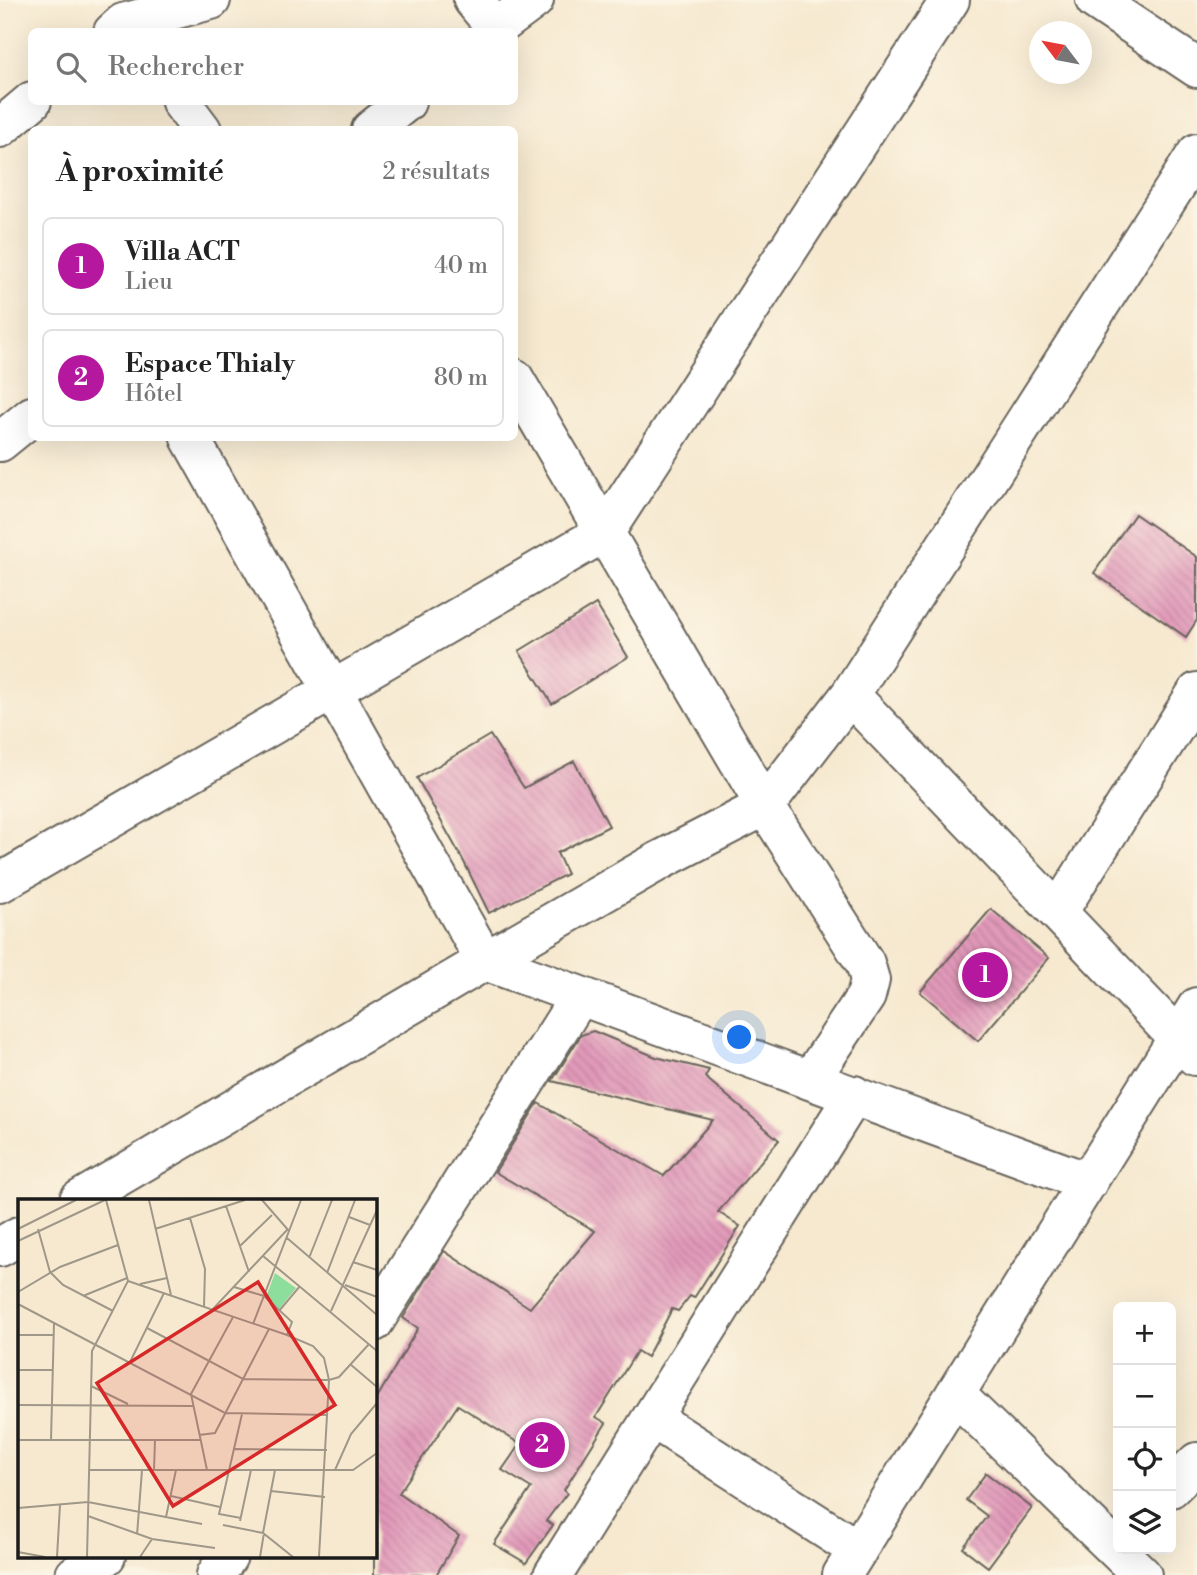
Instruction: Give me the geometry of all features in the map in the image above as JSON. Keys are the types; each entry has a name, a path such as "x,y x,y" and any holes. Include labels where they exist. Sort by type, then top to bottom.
{"street":[{"path":"118,22 211,0"},
{"path":"487,20 534,0"},
{"path":"0,883 605,532 950,0"},
{"path":"1095,0 1197,68"},
{"path":"0,128 28,104"},
{"path":"183,105 199,126"},
{"path":"376,126 401,105"},
{"path":"81,1199 657,862 765,806 850,695 1197,153"},
{"path":"518,385 765,806 865,964 870,980 866,996 810,1080"},
{"path":"0,442 28,419"},
{"path":"192,441 485,961 1088,1182"},
{"path":"1058,912 1197,692"},
{"path":"652,1418 850,1563 1088,1182 1190,1034 1058,912 850,695"},
{"path":"376,1319 580,996"},
{"path":"553,1575 854,1095"},
{"path":"0,1247 18,1237"},
{"path":"955,1394 1113,1542"},
{"path":"1176,1483 1197,1462"},
{"path":"1124,1554 1142,1575"},
{"path":"75,1575 103,1558"},
{"path":"216,1575 227,1558"}],"building":[{"path":"1135,514 1197,557 1197,620 1186,637 1094,573"},
{"path":"596,604 628,657 552,704 519,651"},
{"path":"490,735 524,788 574,761 609,826 557,853 567,874 489,913 417,778"},
{"path":"991,909 1049,958 978,1041 920,992"},
{"path":"593,1031 656,1057 709,1070 705,1077 779,1140 718,1212 740,1226 694,1298 690,1296 678,1311 672,1309 647,1357 637,1351 596,1417 606,1423 564,1490 567,1493 546,1521 553,1525 526,1563 494,1544 531,1488 502,1470 520,1444 458,1405 399,1493 459,1536 436,1575 374,1575 376,1400 418,1328 403,1318 444,1251 530,1308 595,1231 495,1172 538,1103 664,1176 713,1120 552,1081 581,1035"},
{"path":"986,1473 1032,1508 988,1567 963,1548 987,1516 966,1500"}],"place":[{"name":"Villa ACT","path":"985,975"},
{"name":"Espace Thialy","path":"542,1445"}]}
